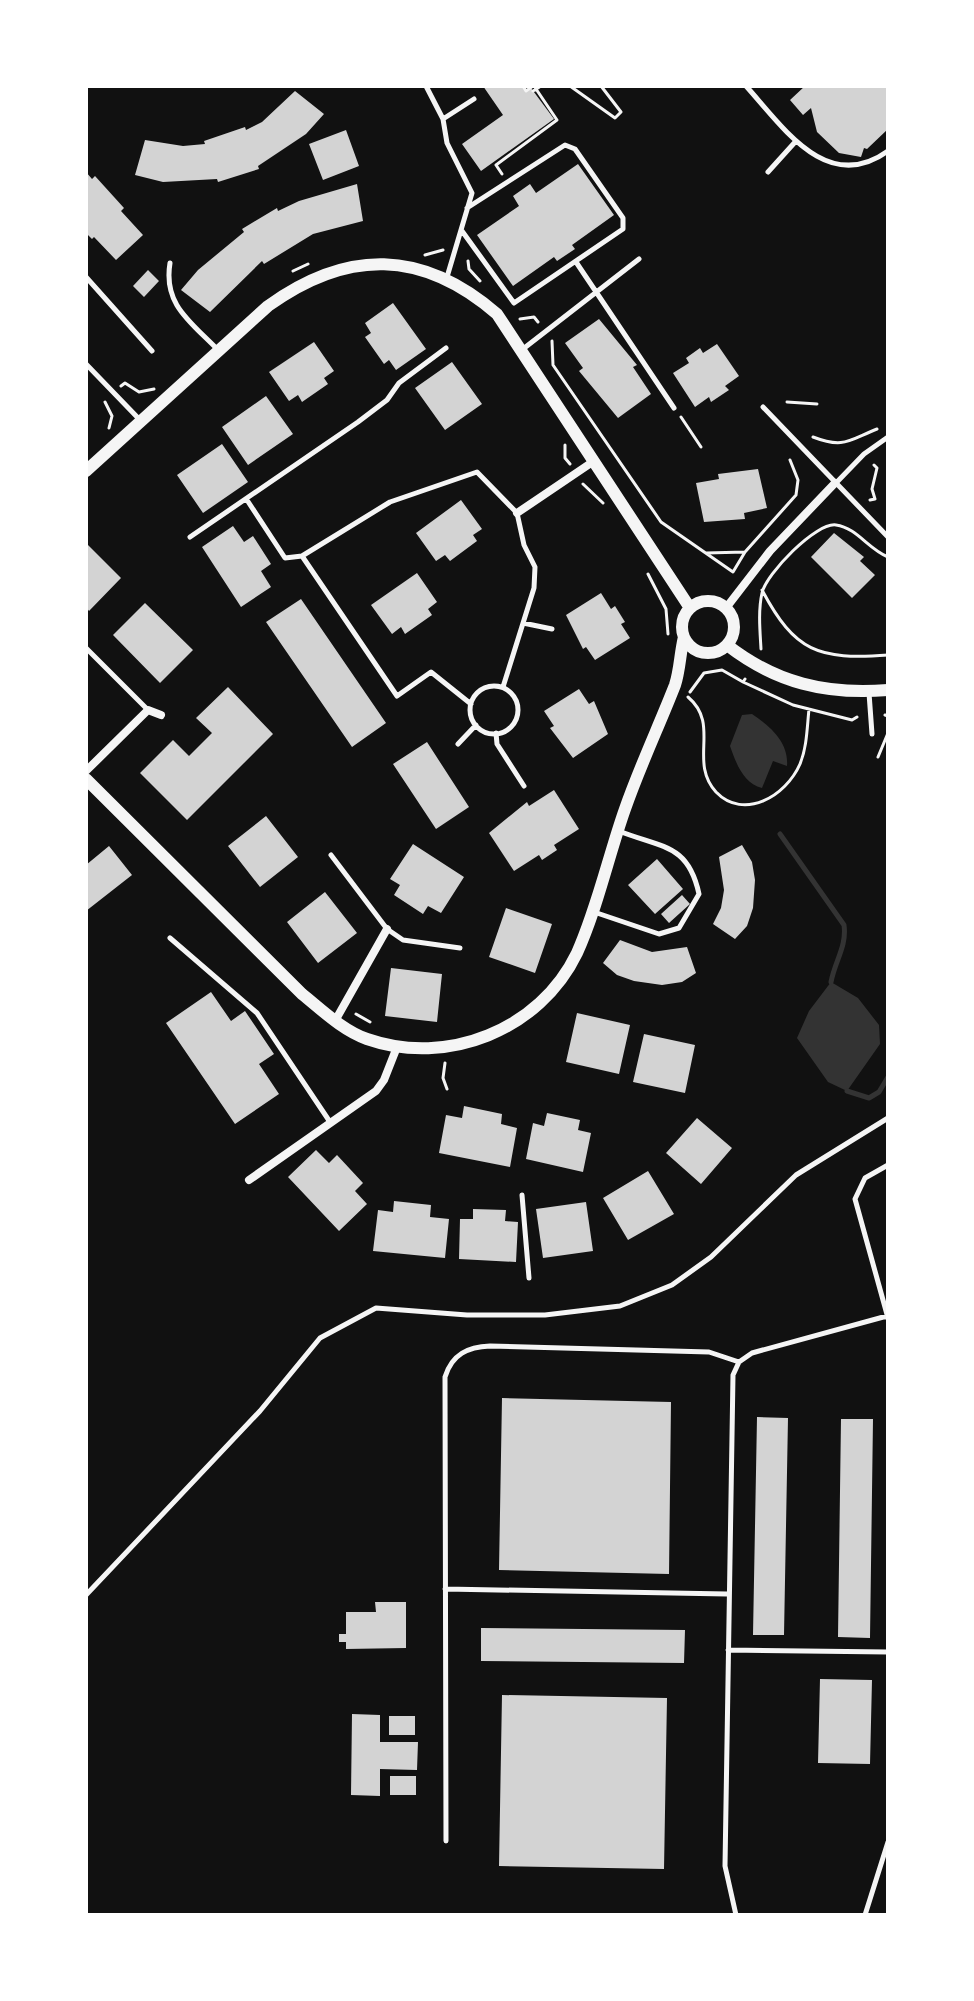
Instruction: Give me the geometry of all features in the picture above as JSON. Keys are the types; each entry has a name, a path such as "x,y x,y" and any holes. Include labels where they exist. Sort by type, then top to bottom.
{"street":[{"path":"86,471 268,306 323,273 381,264 411,266 447,277 497,314 690,608"},
{"path":"517,513 594,461"},
{"path":"726,608 770,551 835,483"},
{"path":"86,779 302,994 335,1021 364,1038 397,1047 430,1049 474,1043 521,1019 553,989 577,953 641,763 676,681 684,637 683,622 690,608 704,601 726,608"},
{"path":"684,637 701,652 715,652 727,645 734,630 726,608"},
{"path":"727,645 768,673 794,683 822,690 888,690"},
{"path":"86,771 148,710 161,715"},
{"path":"335,1021 387,929"},
{"path":"249,1180 376,1091 384,1080 397,1047"}],"lane":[{"path":"426,86 443,119 447,143 472,193 447,277"},
{"path":"746,86 796,141 817,156 842,166 865,164 888,151"},
{"path":"443,119 474,99"},
{"path":"768,172 796,141"},
{"path":"462,231 514,303 623,229 623,218 575,149 565,145 467,208"},
{"path":"522,349 639,259"},
{"path":"576,262 674,408"},
{"path":"170,263 167,285 173,301 219,351"},
{"path":"86,277 152,351"},
{"path":"190,537 352,426 387,400 399,383 446,348"},
{"path":"86,364 141,421"},
{"path":"763,407 888,537"},
{"path":"835,483 864,454 888,437"},
{"path":"247,500 285,558 302,556 390,502 477,472 517,513 524,545 535,567 534,588 503,687"},
{"path":"302,556 397,696 431,672 471,704 476,725"},
{"path":"523,623 552,629"},
{"path":"86,648 148,710"},
{"path":"471,704 480,691 503,687"},
{"path":"476,725 496,733 510,728 518,708 513,696 503,687"},
{"path":"869,692 872,734"},
{"path":"518,708 528,708"},
{"path":"458,744 476,725"},
{"path":"496,733 497,744 524,786"},
{"path":"591,910 659,934 679,928 691,913 699,894 694,872 681,854 618,830"},
{"path":"331,855 387,929 403,940 460,948"},
{"path":"170,938 257,1013 331,1123"},
{"path":"86,1595 260,1411 320,1338 376,1308 467,1315 545,1315 620,1306 646,1296 672,1285 711,1257 796,1175 888,1118"},
{"path":"446,1841 445,1377 456,1357 476,1347 520,1347 709,1352 739,1362 767,1348 888,1318 856,1208 859,1185 876,1169 888,1165"},
{"path":"522,1195 529,1278"},
{"path":"736,1915 725,1866 731,1390 739,1362"},
{"path":"445,1589 727,1594"},
{"path":"728,1650 888,1652"},
{"path":"865,1915 888,1842"}],"path":[{"path":"523,86 526,91 541,86"},
{"path":"570,86 615,118 621,112 601,86"},
{"path":"507,182 496,165 557,120 533,88"},
{"path":"787,402 817,404"},
{"path":"674,408 701,447"},
{"path":"813,437 826,442 853,442 888,426"},
{"path":"565,441 565,458 590,494 605,505"},
{"path":"733,572 745,552 796,495 798,480 790,460"},
{"path":"870,500 875,499 872,489 877,468 874,465"},
{"path":"761,649 762,590 812,532 832,524 850,528 876,552 888,557"},
{"path":"706,553 745,552"},
{"path":"645,570 666,609 668,636"},
{"path":"762,590 793,638 818,652 862,657 888,655"},
{"path":"682,707 704,673 722,670 769,697 852,720 857,717"},
{"path":"688,697 701,708 705,726 704,773 715,791 732,804 751,806 769,799 787,785 806,746 809,709"},
{"path":"878,757 888,733"},
{"path":"343,1007 379,1028"},
{"path":"434,1064 445,1063 443,1078 447,1089"}],"shaded area":[{"path":"752,714 782,742 787,757 787,766 773,761 762,788 745,777 730,746 742,715"},
{"path":"831,982 858,998 879,1025 880,1044 847,1091 828,1082 797,1038 809,1011"}],"building":[{"path":"483,86 522,86 526,92 531,88 554,119 481,171 462,144 503,115"},
{"path":"805,86 888,86 888,129 867,149 864,148 861,157 839,153 817,132 811,108 803,115 790,100"},
{"path":"295,91 324,114 306,134 258,166 259,169 218,182 217,179 163,182 135,175 145,140 183,146 205,144 204,141 245,127 246,130 262,122"},
{"path":"346,130 359,166 323,180 309,144"},
{"path":"578,164 614,215 572,245 575,249 557,261 554,257 513,286 477,235 519,206 513,196 530,184 536,193"},
{"path":"86,172 92,179 95,176 124,208 121,211 143,235 116,260 86,233"},
{"path":"357,184 363,221 313,234 264,264 262,261 210,312 181,290 198,270 244,232 242,229 277,208 278,211 299,201"},
{"path":"148,270 159,281 144,297 133,286"},
{"path":"393,303 426,349 396,370 389,360 384,364 365,337 371,333 365,323"},
{"path":"599,319 637,365 633,367 651,394 618,418 579,371 583,368 565,343"},
{"path":"314,342 334,371 324,378 328,384 302,402 298,395 289,401 269,372"},
{"path":"717,344 739,376 725,386 729,390 711,402 709,397 695,407 673,373 689,363 686,358 700,348 703,353"},
{"path":"452,362 482,404 445,430 415,388"},
{"path":"266,396 293,434 248,465 222,427"},
{"path":"222,444 248,482 203,513 177,475"},
{"path":"758,469 767,508 744,513 745,519 704,522 696,483 719,479 718,474"},
{"path":"461,500 482,529 473,535 477,541 450,561 445,555 436,561 416,533"},
{"path":"233,526 244,542 253,536 271,564 261,571 271,587 241,607 202,547"},
{"path":"834,533 864,557 860,561 875,575 852,598 811,557"},
{"path":"86,543 121,578 89,611 86,607"},
{"path":"417,573 437,602 428,609 432,615 405,634 401,627 392,634 371,605"},
{"path":"601,593 611,609 615,606 630,638 595,660 586,647 583,649 566,615"},
{"path":"301,599 386,723 352,747 266,622"},
{"path":"145,603 193,650 160,683 113,635"},
{"path":"228,687 273,734 187,820 140,773 173,740 189,756 212,733 196,718"},
{"path":"579,689 589,704 594,701 608,734 573,758 550,728 554,726 544,711"},
{"path":"427,742 469,807 436,829 393,764"},
{"path":"554,790 579,829 554,845 557,850 542,860 539,855 514,871 489,833 527,802 529,806"},
{"path":"266,816 298,857 260,887 228,846"},
{"path":"413,844 464,877 441,913 428,906 423,914 394,895 400,885 390,879"},
{"path":"742,845 752,862 755,880 753,908 747,926 735,939 713,924 721,908 724,890 719,857"},
{"path":"109,846 132,875 86,911 86,865"},
{"path":"657,859 683,889 655,914 628,885"},
{"path":"325,892 357,933 318,963 287,922"},
{"path":"682,895 690,904 669,923 661,914"},
{"path":"506,908 552,924 535,973 489,957"},
{"path":"620,940 652,952 687,947 696,973 682,982 662,985 617,975 603,963"},
{"path":"391,968 442,974 437,1022 385,1016"},
{"path":"211,992 231,1021 245,1011 274,1054 259,1064 279,1094 235,1124 166,1023"},
{"path":"577,1013 630,1025 619,1074 566,1062"},
{"path":"644,1034 695,1045 685,1093 633,1082"},
{"path":"464,1106 502,1114 501,1124 517,1128 510,1167 439,1153 446,1115 462,1118"},
{"path":"547,1113 580,1120 578,1130 591,1133 583,1172 526,1159 533,1123 544,1126"},
{"path":"697,1118 732,1148 701,1184 666,1153"},
{"path":"316,1150 329,1163 337,1155 363,1183 355,1191 367,1204 339,1231 288,1177"},
{"path":"648,1171 674,1214 628,1240 603,1198"},
{"path":"394,1201 431,1205 430,1217 449,1219 445,1258 373,1251 378,1210 393,1212"},
{"path":"586,1202 593,1251 543,1258 536,1209"},
{"path":"473,1209 506,1210 505,1221 518,1222 516,1262 459,1259 460,1219 473,1219"},
{"path":"502,1398 671,1402 669,1574 499,1570"},
{"path":"757,1417 788,1418 784,1635 753,1635"},
{"path":"841,1419 873,1419 870,1638 838,1637"},
{"path":"375,1602 406,1602 406,1648 346,1649 346,1642 339,1642 339,1634 346,1634 346,1612 376,1612"},
{"path":"481,1628 685,1630 684,1663 481,1661"},
{"path":"820,1679 872,1680 870,1764 818,1763"},
{"path":"502,1695 667,1698 664,1869 499,1866"},
{"path":"352,1714 380,1715 380,1742 418,1742 417,1770 380,1769 380,1796 351,1795"},
{"path":"389,1716 415,1716 415,1735 389,1735"},
{"path":"390,1776 416,1776 416,1795 390,1795"}],"waterway":[{"path":"780,834 844,925 842,947 831,982"},
{"path":"847,1091 869,1098 879,1092 888,1077"}]}
